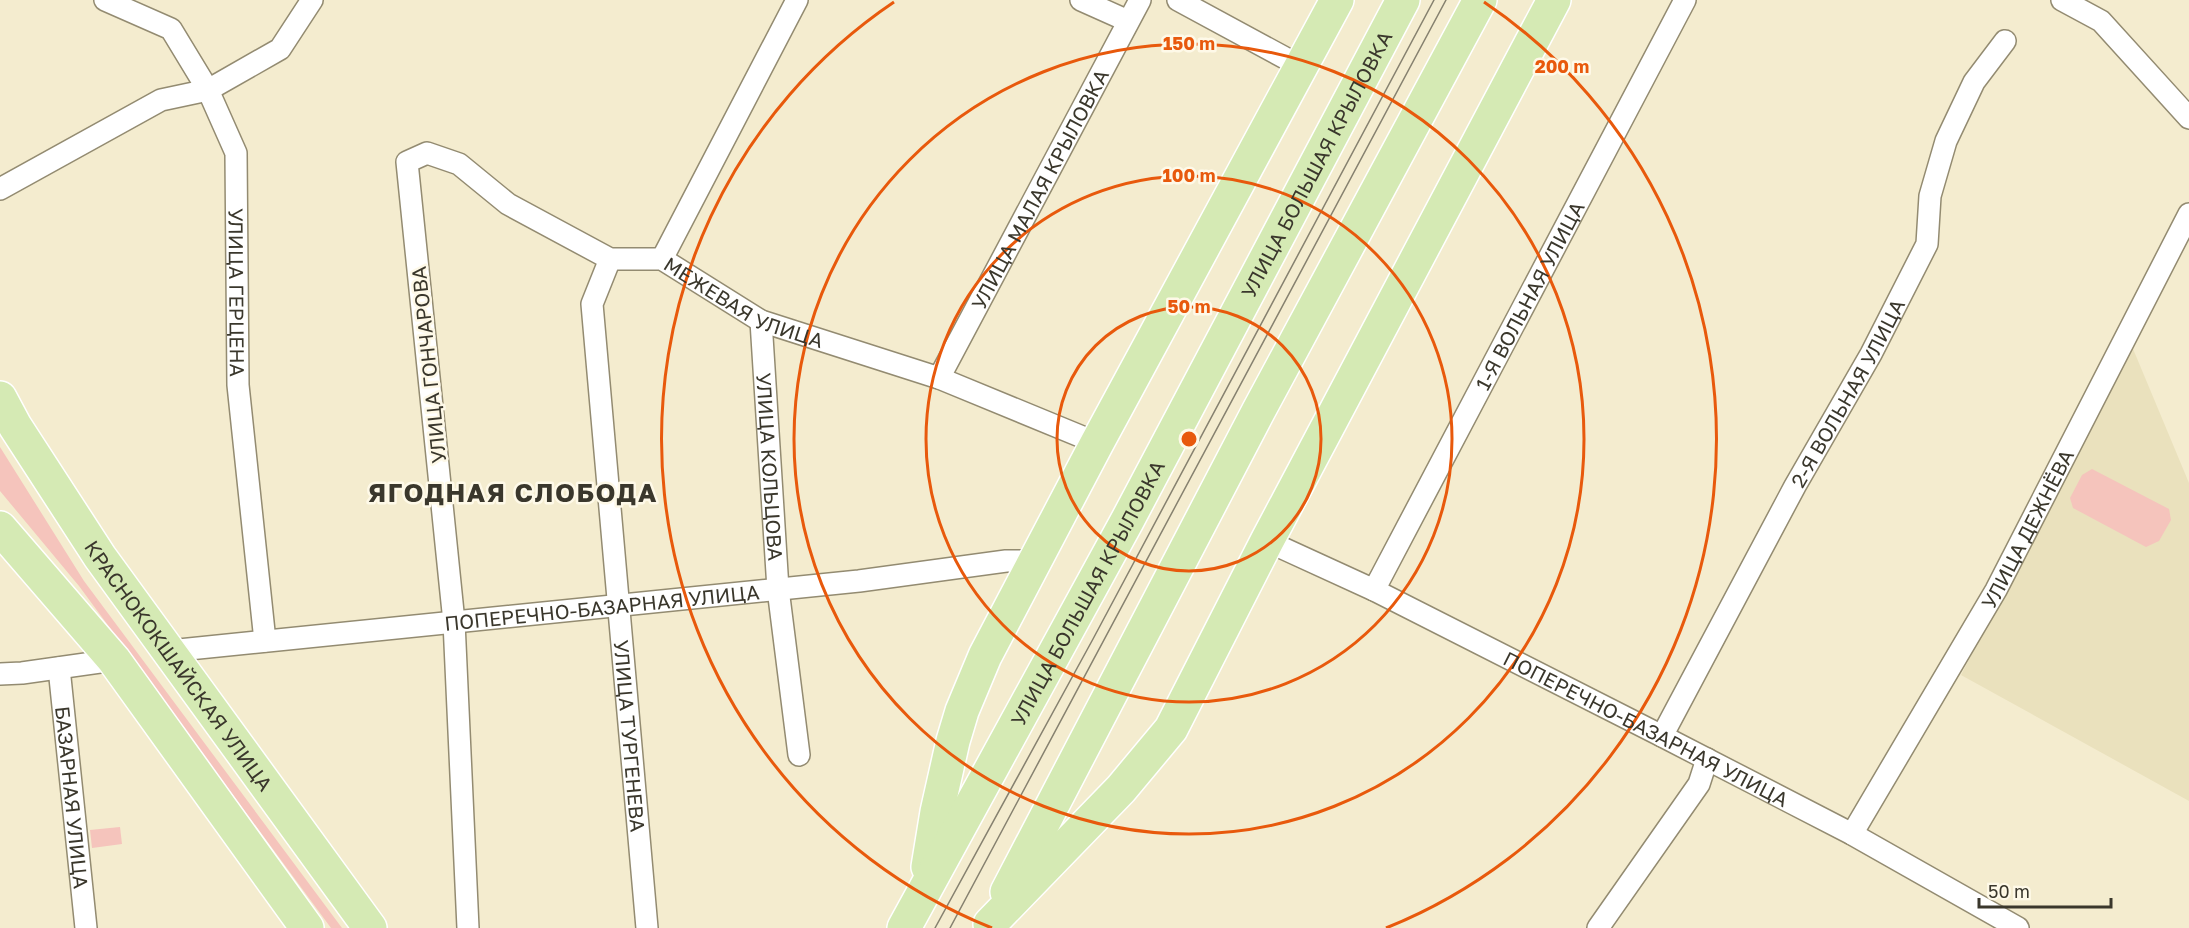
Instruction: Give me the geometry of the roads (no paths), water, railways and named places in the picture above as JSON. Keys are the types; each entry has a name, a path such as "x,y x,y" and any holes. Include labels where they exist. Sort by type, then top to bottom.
{"main road":[{"path":"924,890 937,812 953,741 962,711 985,656 1097,443 1337,0"},
{"name":"УЛИЦА БОЛЬШАЯ КРЫЛОВКА","path":"904,928 1121,531 1403,0"},
{"path":"989,926 1259,410 1480,0"},
{"path":"989,926 1121,789 1171,729 1267,541 1554,0"},
{"name":"КРАСНОКОКШАЙСКАЯ УЛИЦА","path":"0,398 15,426 100,557 370,928"},
{"path":"0,528 114,660 307,928"}],"street":[{"path":"105,0 171,29 208,90"},
{"path":"0,189 161,100 208,90 280,49 312,0"},
{"path":"662,259 797,0"},
{"path":"1081,0 1128,21"},
{"name":"УЛИЦА МАЛАЯ КРЫЛОВКА","path":"939,378 1140,0"},
{"path":"1178,0 1300,66"},
{"name":"1-Я ВОЛЬНАЯ УЛИЦА","path":"1374,590 1685,0"},
{"path":"2062,0 2101,21 2189,118"},
{"name":"2-Я ВОЛЬНАЯ УЛИЦА","path":"1662,736 1795,486 1871,354 1928,244 1930,196 1946,141 1974,82 2005,41"},
{"name":"УЛИЦА ГЕРЦЕНА","path":"208,90 236,153 238,385 265,641"},
{"name":"МЕЖЕВАЯ УЛИЦА","path":"406,162 427,153 459,164 508,204 610,259 662,259 761,321 939,378 1097,443"},
{"name":"УЛИЦА ГОНЧАРОВА","path":"406,162 454,622 468,928"},
{"name":"УЛИЦА ДЕЖНЁВА","path":"1852,834 1996,590 2189,214"},
{"name":"УЛИЦА ТУРГЕНЕВА","path":"610,259 592,304 648,928"},
{"name":"УЛИЦА КОЛЬЦОВА","path":"761,321 778,589 799,755"},
{"name":"ПОПЕРЕЧНО-БАЗАРНАЯ УЛИЦА","path":"1267,541 1374,590 1707,759 1852,834 2018,928"},
{"name":"ПОПЕРЕЧНО-БАЗАРНАЯ УЛИЦА","path":"169,651 859,581 1006,561 1035,561"},
{"path":"0,674 22,674 114,660"},
{"name":"БАЗАРНАЯ УЛИЦА","path":"59,668 86,928"},
{"path":"1606,926 1699,784 1707,759"}],"tram line":[{"path":"935,928 1093,639 1434,0"},
{"path":"950,928 1446,0"}],"district":[{"name":"ЯГОДНАЯ СЛОБОДА","path":"513,492"}]}
